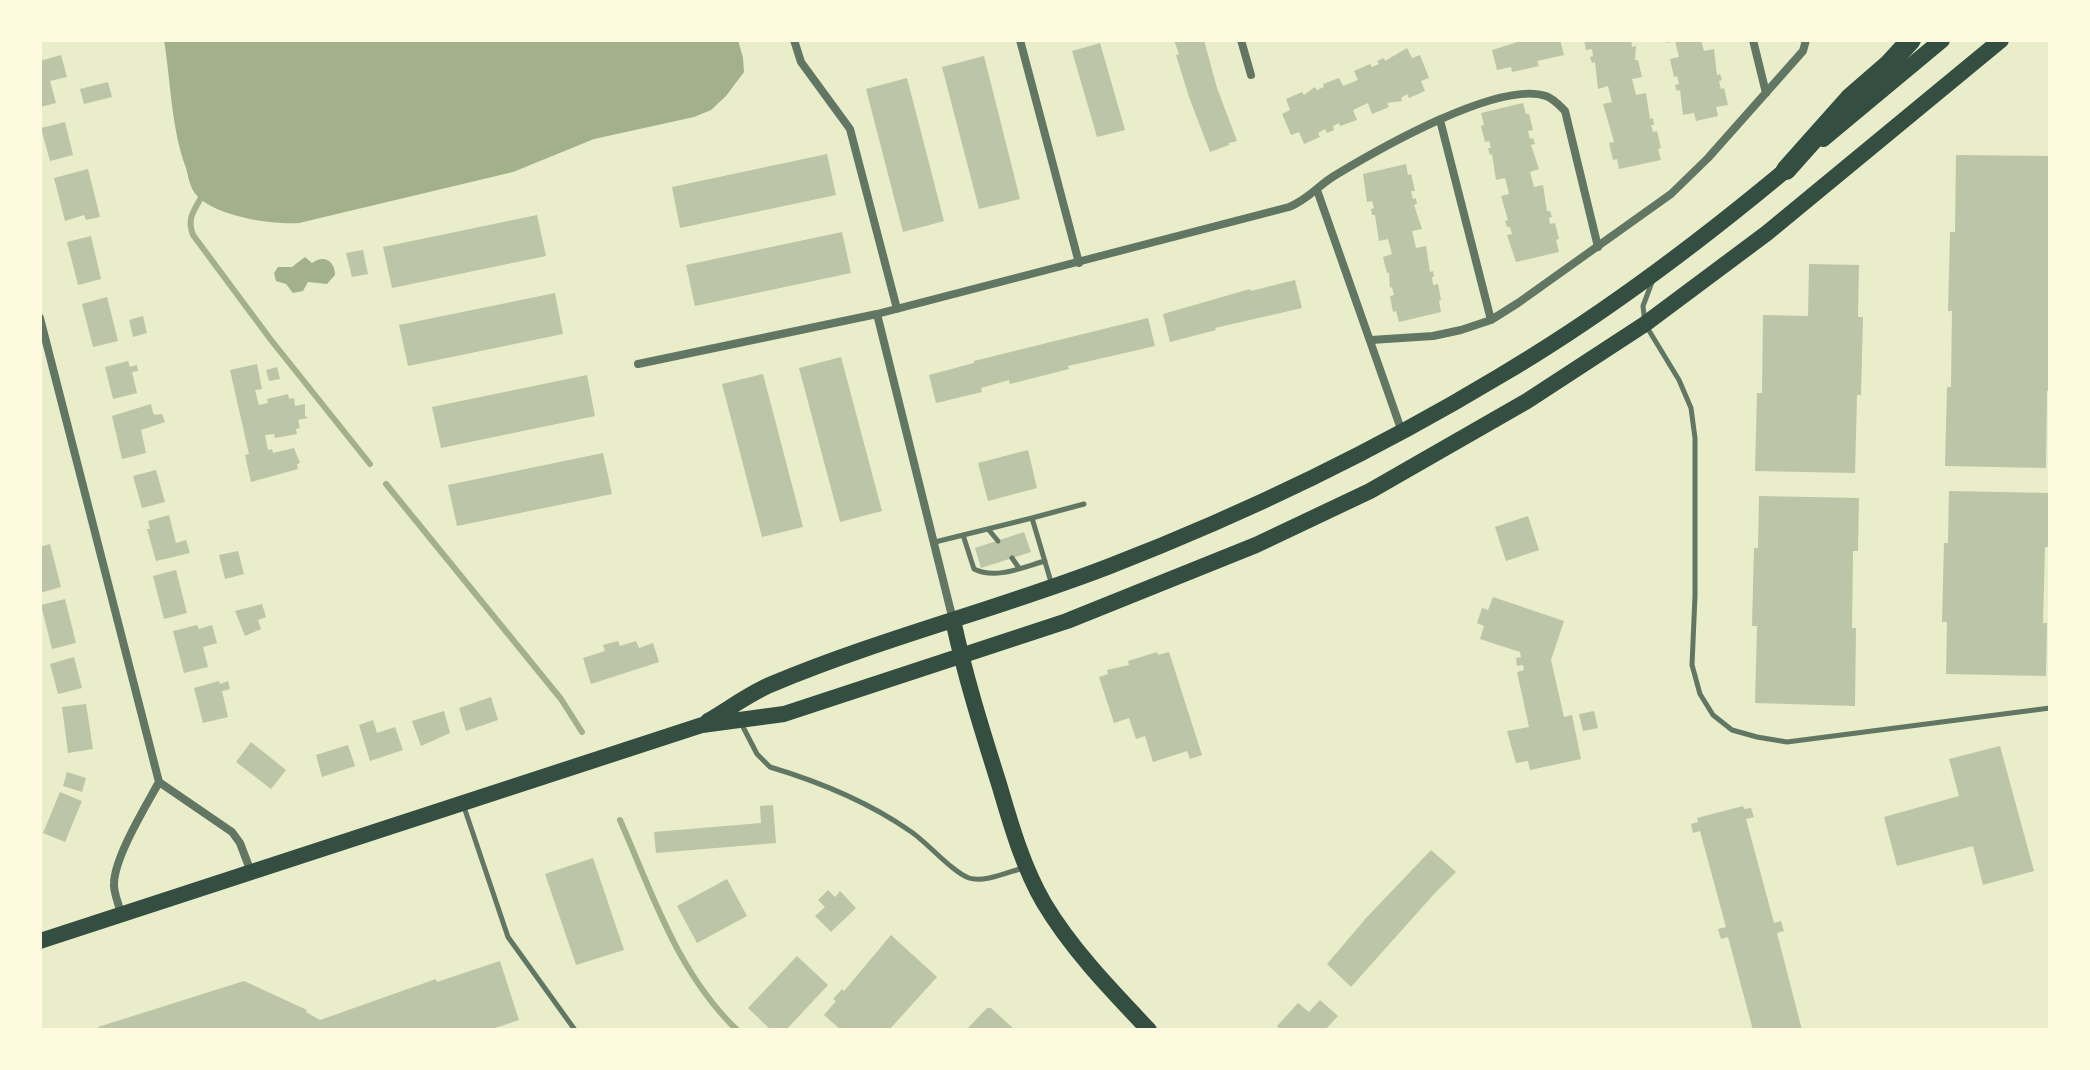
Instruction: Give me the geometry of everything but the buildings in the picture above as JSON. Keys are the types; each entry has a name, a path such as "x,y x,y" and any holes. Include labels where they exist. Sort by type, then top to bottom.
{"highway":[{"path":"1786,170 1851,97 1911,40"}],"main road":[{"path":"702,725 769,685 1053,587 1149,550 1251,506 1402,432 1513,369 1586,321 1786,170 1942,40"},
{"path":"40,941 702,725 784,714 1108,606 1256,545 1370,491 1527,401 1645,324 1767,233 2001,40"},
{"path":"953,620 1002,797 1027,867 1052,916 1109,989 1149,1030"}],"street":[{"path":"794,40 801,62 850,129 897,309"},
{"path":"1020,40 1079,263"},
{"path":"1241,40 1251,75"},
{"path":"1753,40 1766,93"},
{"path":"1371,340 1433,336 1491,320 1598,247 1687,180 1803,51 1806,40"},
{"path":"638,364 877,314 1289,207 1304,201 1333,177 1440,120 1474,105 1513,95 1543,95 1565,111 1598,247"},
{"path":"1440,120 1491,320"},
{"path":"1317,190 1402,432"},
{"path":"877,314 953,620"},
{"path":"40,318 159,782 232,832 240,843 251,873"},
{"path":"122,915 113,885 116,872 159,782"}],"lane":[{"path":"1658,268 1646,295 1643,316 1691,408 1695,452 1692,665 1700,694 1713,715 1732,730 1787,742 2050,708"},
{"path":"935,542 1084,504"},
{"path":"1032,518 1053,587"},
{"path":"988,528 998,541"},
{"path":"963,535 974,569 983,574 997,574 1045,561"},
{"path":"1012,558 1019,568"},
{"path":"740,720 762,762 849,795 886,814 969,878 988,877 1027,867"},
{"path":"463,804 508,937 575,1030"}],"shaded area":[{"path":"164,40 738,40 744,72 711,110 694,117 594,139 513,172 299,223 287,223 227,213 202,200 194,192 177,137"},
{"path":"305,257 312,263 328,260 335,275 327,284 308,282 303,291 293,293 286,284 276,281 274,273 278,267 292,267"}],"waterway":[{"path":"201,198 191,220 193,235 271,340 370,464"},
{"path":"386,484 561,699 582,732"},
{"path":"620,820 682,958 716,1007 737,1030"}]}
